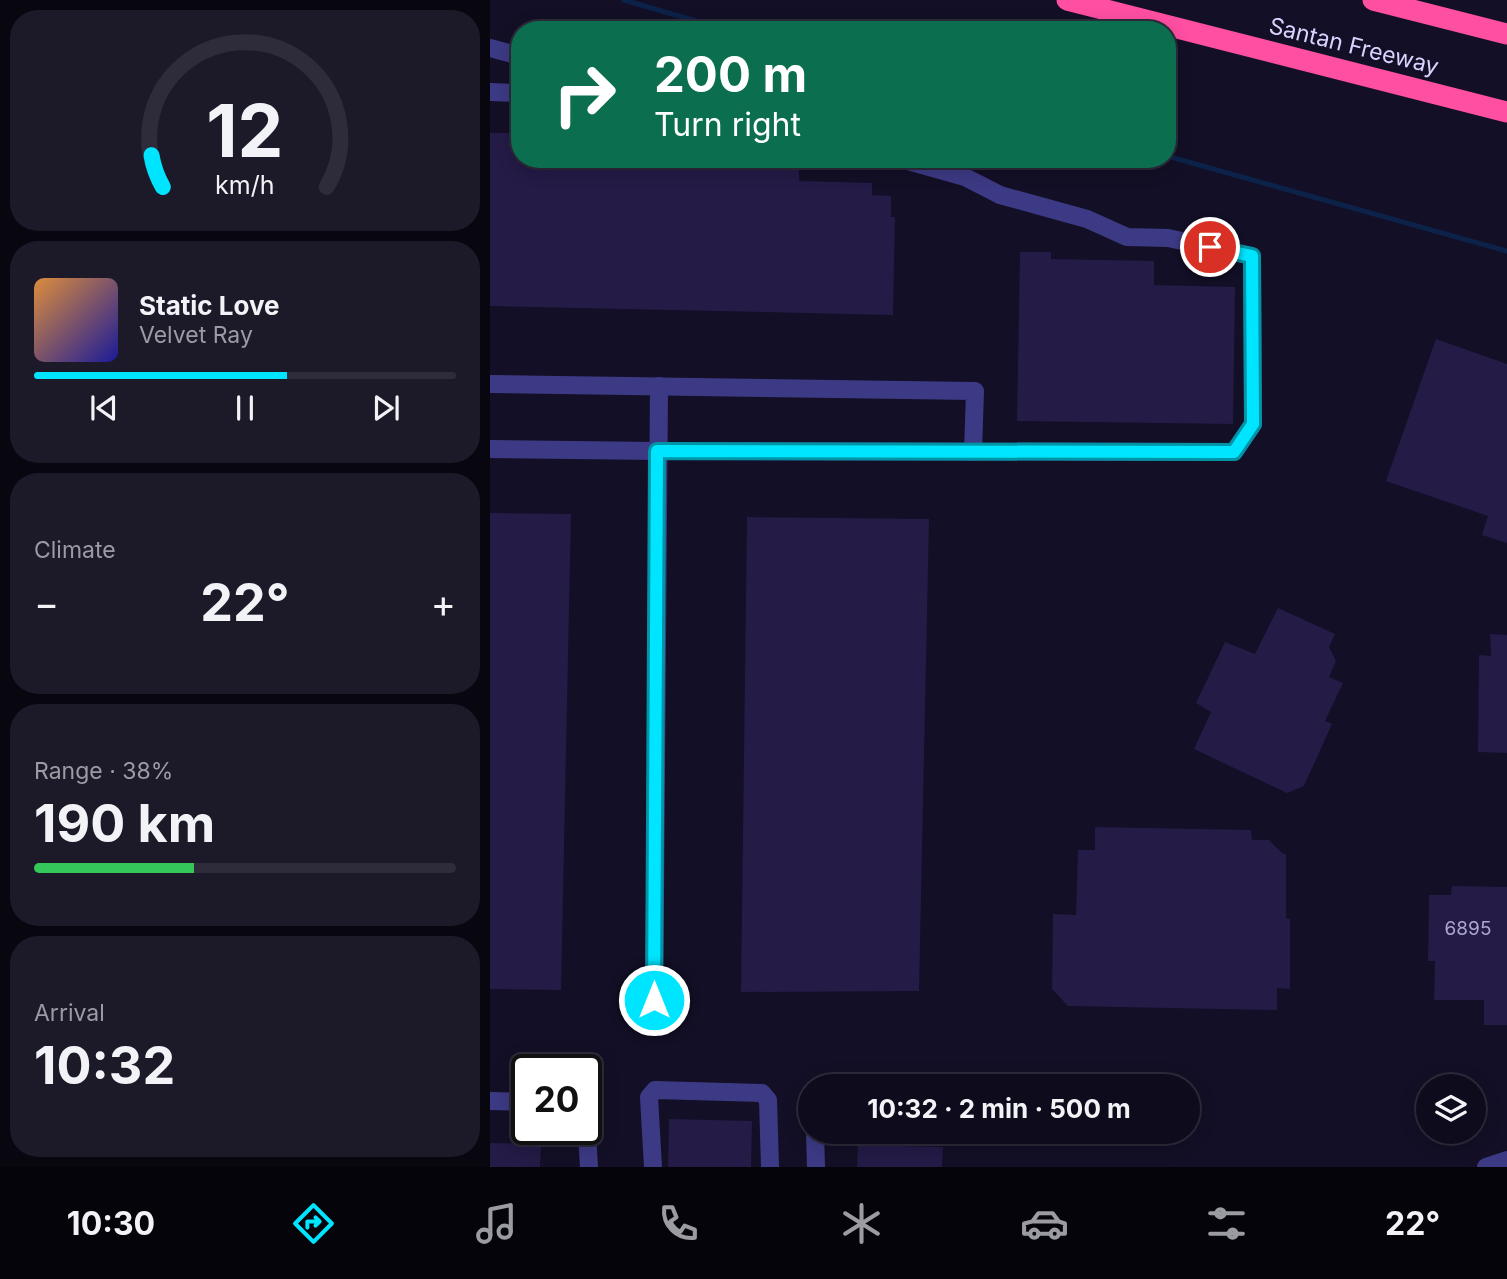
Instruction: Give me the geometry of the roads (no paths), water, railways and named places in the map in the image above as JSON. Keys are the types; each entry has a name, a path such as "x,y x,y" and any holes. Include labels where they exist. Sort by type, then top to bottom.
{"highway":[{"name":"Santan Freeway","path":"1067,0 1150,21"},
{"path":"1373,0 1507,34"},
{"name":"Santan Freeway","path":"1176,28 1507,113"}],"street":[{"path":"490,48 511,54"},
{"path":"490,92 511,93"},
{"path":"490,449 1234,452 1253,424 1252,256 1168,238 1127,237 1087,219 999,195 965,177 933,168"},
{"path":"490,384 975,391 973,452"},
{"path":"654,1027 659,386"},
{"path":"653,1167 649,1097 655,1090 762,1093 768,1100 770,1167"},
{"path":"490,1101 511,1102"},
{"path":"815,1144 816,1167"},
{"path":"588,1145 589,1167"},
{"path":"1486,1167 1507,1160"}],"waterway":[{"path":"624,0 696,21"},
{"path":"1176,159 1507,251"}]}
